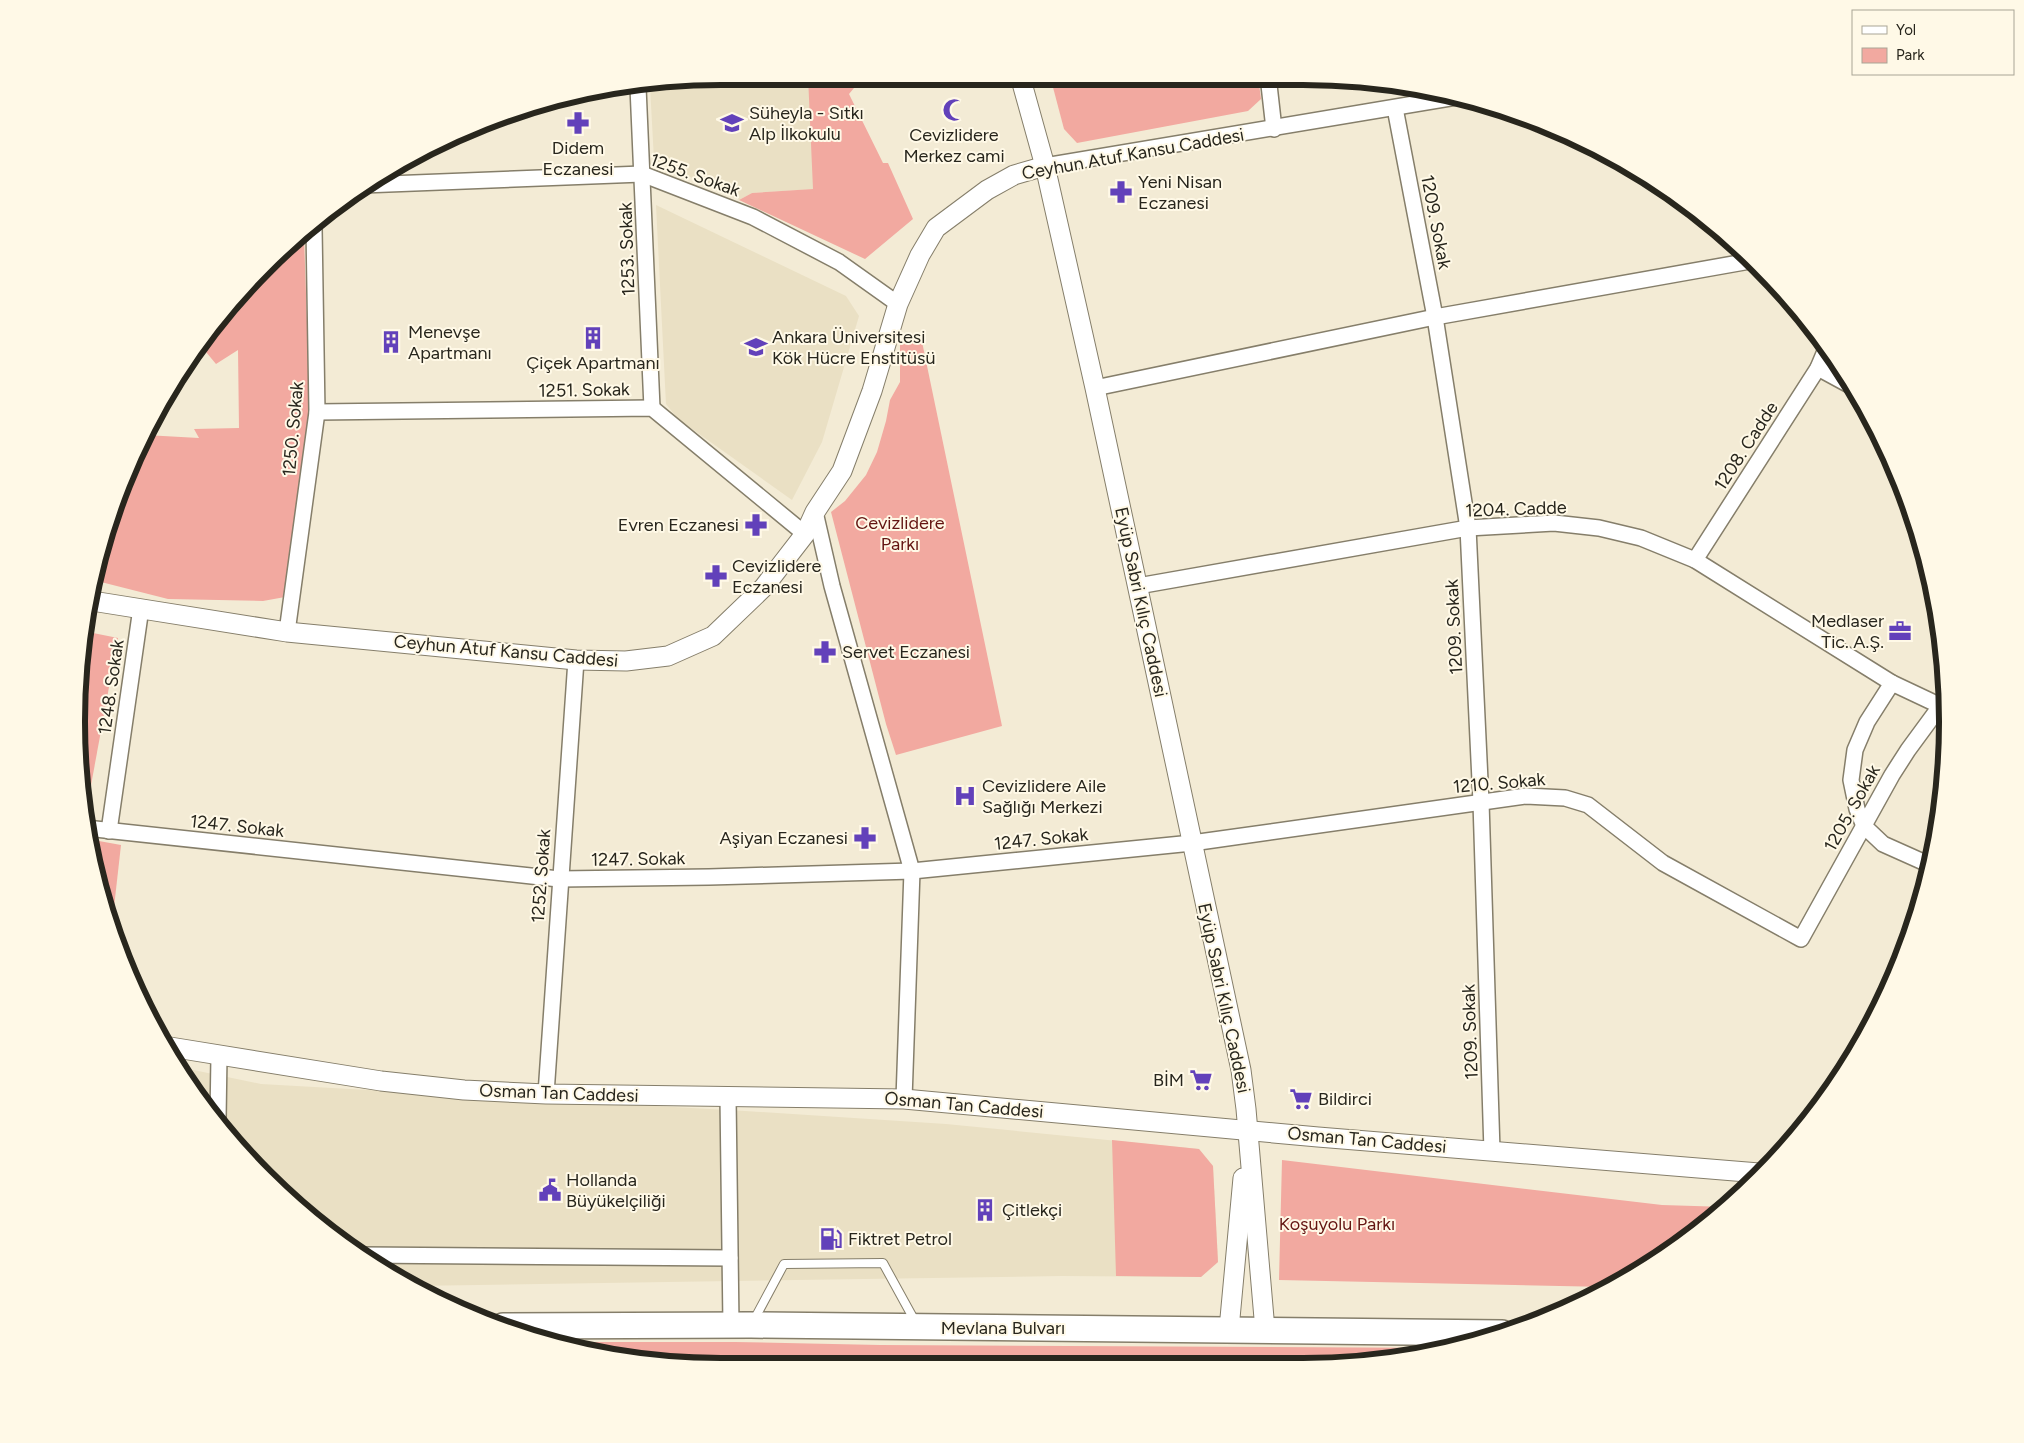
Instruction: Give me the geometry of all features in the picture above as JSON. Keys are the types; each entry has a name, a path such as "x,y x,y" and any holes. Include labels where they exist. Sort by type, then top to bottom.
{"highway":[{"name":"Mevlana Bulvarı","path":"523,1326 741,1325 1478,1333"}],"street":[{"name":"Eyüp Sabri Kılıç Caddesi","path":"1022,85 1045,166 1095,388 1241,1070 1265,1330"},
{"path":"1269,85 1274,129"},
{"name":"1253. Sokak","path":"638,90 652,408"},
{"name":"Ceyhun Atuf Kansu Caddesi","path":"96,602 287,632 576,660 626,661 668,656 713,636 764,587 805,534 815,512 842,471 872,390 898,304 920,255 936,228 987,190 1014,174 1045,166 1439,100"},
{"name":"1209. Sokak","path":"1395,108 1435,317 1468,528 1482,802 1492,1151"},
{"name":"1255. Sokak","path":"380,184 642,174 753,217 839,262 898,304"},
{"name":"1250. Sokak","path":"287,632 317,412 314,233"},
{"path":"1095,388 1435,317 1743,262"},
{"name":"1208. Cadde","path":"1695,560 1818,368 1823,356"},
{"path":"1818,368 1839,380"},
{"name":"1251. Sokak","path":"317,412 652,408 805,534"},
{"path":"815,512 832,586 912,871 904,1099"},
{"name":"1204. Cadde","path":"1138,586 1468,528 1554,523 1599,528 1641,538 1695,560 1892,683 1939,703"},
{"name":"1248. Sokak","path":"109,831 141,608"},
{"name":"1252. Sokak","path":"546,1094 576,660"},
{"path":"1892,683 1867,722 1855,750 1851,780 1864,826 1883,844 1923,862"},
{"name":"1205. Sokak","path":"1801,939 1908,750 1939,710"},
{"name":"1210. Sokak","path":"1192,843 1526,796 1565,798 1588,805 1664,863 1801,939"},
{"name":"1247. Sokak","path":"94,829 560,879 912,871 1192,843"},
{"name":"Osman Tan Caddesi","path":"175,1048 381,1081 464,1090 546,1094 904,1099 1752,1173"},
{"path":"218,1110 219,1056"},
{"path":"728,1097 730,1258 741,1325"},
{"name":"Eyüp Sabri Kılıç Caddesi","path":"1229,1329 1248,1130"},
{"path":"375,1255 730,1258"},
{"path":"1234,1277 1240,1284 1247,1286 1256,1285 1261,1279"}],"lane":[{"path":"741,1325 784,1264 883,1263 919,1327"}],"shaded area":[{"name":"Süheyla - Sıtkı Alp İlkokulu","path":"810,85 815,189 752,193 739,200 654,160 650,89 680,86"},
{"name":"Ankara Üniversitesi Kök Hücre Enstitüsü","path":"656,205 846,296 859,316 822,442 792,500 678,419 666,404"},
{"path":"188,1069 261,1084 946,1124 1199,1149 1213,1166 1218,1262 1201,1277 1062,1276 428,1286 368,1251 302,1200 271,1172 217,1109"}],"green space":[{"path":"808,85 852,85 854,88 849,94 883,163 888,163 913,219 865,259 739,200 752,193 813,189"},
{"path":"1052,85 1259,85 1261,99 1248,111 1077,143 1064,129"},
{"path":"304,241 310,406 298,510 285,597 263,601 168,599 101,582 119,517 133,478 153,435 199,438 194,429 239,428 238,350 216,364 205,351 243,302 271,271"},
{"name":"Cevizlidere Parkı","path":"921,337 1002,726 896,755 886,724 831,512 845,501 866,475 877,452 890,400 900,382 900,342"},
{"path":"91,633 118,638 89,796 85,722 86,680"},
{"path":"96,840 121,845 114,909"},
{"path":"1112,1140 1199,1149 1213,1166 1218,1262 1201,1277 1116,1276"},
{"name":"Koşuyolu Parkı","path":"1282,1160 1662,1205 1714,1207 1656,1251 1621,1273 1594,1287 1279,1280"},
{"path":"581,1342 735,1342 880,1345 1416,1348 1344,1357 1302,1358 722,1358 638,1353"}],"place":[{"name":"Cevizlidere Merkez cami","path":"954,110"},
{"name":"Didem Eczanesi","path":"578,123"},
{"name":"Süheyla - Sıtkı Alp İlkokulu","path":"732,123"},
{"name":"Yeni Nisan Eczanesi","path":"1121,192"},
{"name":"Çiçek Apartmanı","path":"593,338"},
{"name":"Menevşe Apartmanı","path":"391,342"},
{"name":"Ankara Üniversitesi Kök Hücre Enstitüsü","path":"756,347"},
{"name":"Evren Eczanesi","path":"756,525"},
{"name":"Cevizlidere Eczanesi","path":"716,576"},
{"name":"Medlaser Tic. A.Ş.","path":"1900,631"},
{"name":"Servet Eczanesi","path":"825,652"},
{"name":"Cevizlidere Aile Sağlığı Merkezi","path":"965,796"},
{"name":"Aşiyan Eczanesi","path":"865,838"},
{"name":"BİM","path":"1201,1080"},
{"name":"Bildirci","path":"1301,1099"},
{"name":"Hollanda Büyükelçiliği","path":"550,1190"},
{"name":"Çitlekçi","path":"985,1210"},
{"name":"Fiktret Petrol","path":"831,1239"}]}
